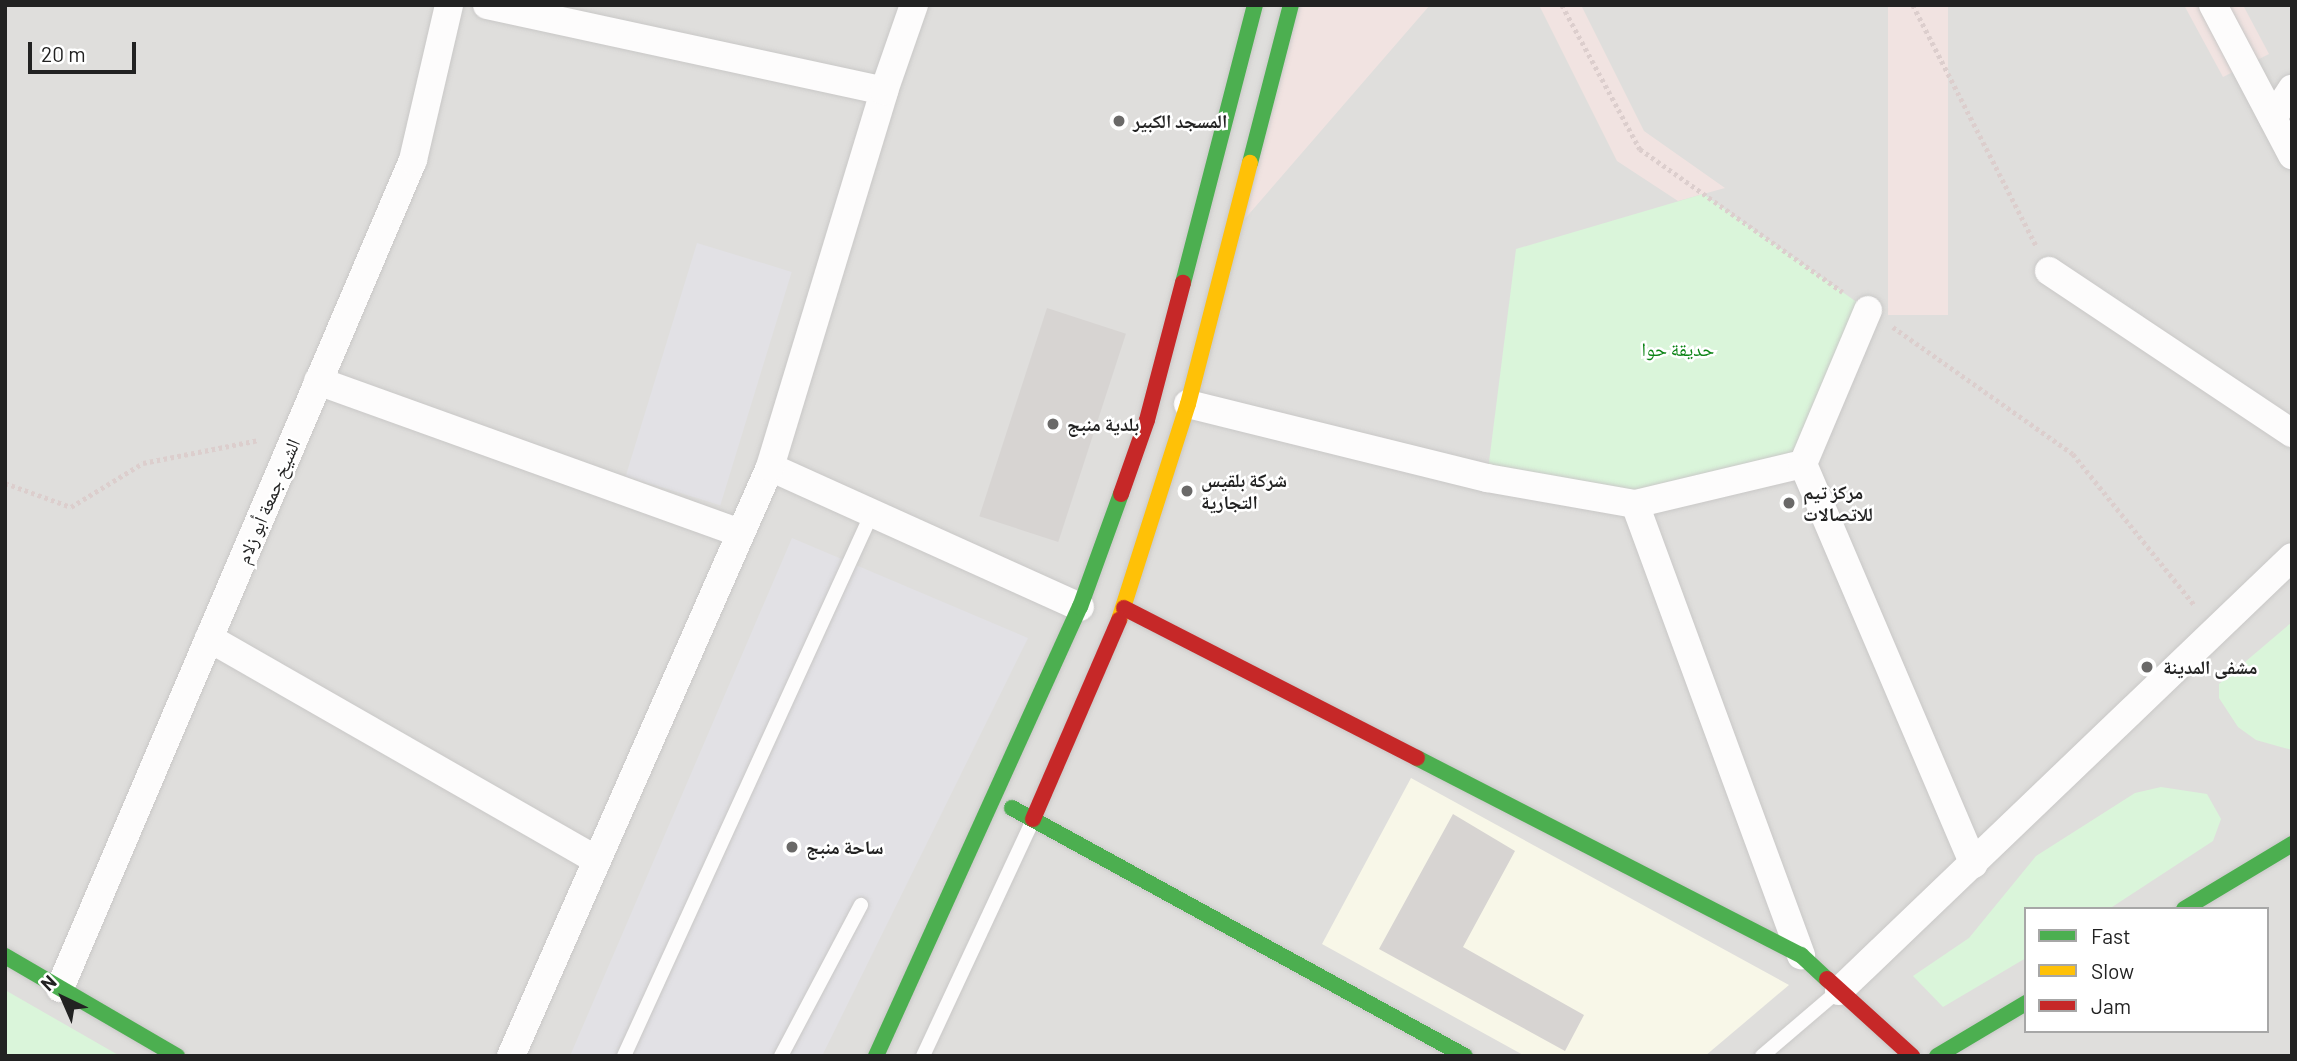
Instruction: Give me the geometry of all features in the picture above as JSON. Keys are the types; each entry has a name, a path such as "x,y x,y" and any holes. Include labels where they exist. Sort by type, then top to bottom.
{"main road":[{"path":"876,1056 996,799 1080,607 1147,420 1255,5"},
{"path":"1033,819 1124,608 1188,404 1291,5"},
{"path":"1124,608 1801,955 1912,1056"},
{"path":"996,799 1465,1056"},
{"path":"2186,907 2292,844"},
{"path":"5,956 177,1056"},
{"path":"1937,1056 2024,1004"}],"street":[{"name":"الشيخ جمعة أبو زلام","path":"60,988 413,160 449,5"},
{"path":"487,5 884,91"},
{"path":"511,1056 594,859 770,467 884,91 915,5"},
{"path":"2213,5 2292,155"},
{"path":"2273,118 2292,89"},
{"path":"2049,271 2292,433"},
{"path":"1868,310 1802,464 1974,864"},
{"path":"318,382 741,533"},
{"path":"1188,404 1488,478 1636,504 1802,464"},
{"path":"770,467 1080,607"},
{"path":"1636,504 1801,955"},
{"path":"1839,990 1974,864 2292,557"},
{"path":"209,638 594,859"}],"lane":[{"path":"624,1056 872,513"},
{"path":"923,1056 1033,819"},
{"path":"781,1056 861,905"},
{"path":"1762,1056 1839,990"}],"path":[{"path":"1913,5 2049,271"},
{"path":"5,483 71,507 143,463 297,432"}],"shaded area":[{"path":"5,5 2292,5 2292,1056 5,1056"},
{"path":"1291,5 1430,5 1236,229"},
{"path":"1539,5 1581,5 1644,131 1725,188 1678,201 1617,161"},
{"path":"1888,5 1948,5 1948,315 1888,315"},
{"path":"2184,5 2243,5 2269,54 2223,77"},
{"path":"697,243 792,272 720,505 626,476"},
{"name":"ساحة منبج","path":"792,538 1028,638 822,1056 570,1056"},
{"path":"1411,778 1789,985 1705,1056 1525,1056 1322,944"}],"green space":[{"name":"حديقة حوا","path":"1703,194 1868,310 1803,464 1635,504 1487,478 1516,249"},
{"path":"2292,622 2292,750 2256,740 2238,727 2219,698 2219,684"},
{"path":"2161,787 2207,794 2221,819 2213,841 2112,907 2024,907 2024,959 1943,1007 1913,976 1969,938 2036,856 2135,793"},
{"path":"5,990 120,1056 5,1056"}],"building":[{"name":"بلدية منبج","path":"1047,308 1126,334 1058,542 979,516"},
{"path":"1453,814 1515,851 1463,947 1584,1015 1565,1051 1379,949"}],"traffic: fast":[{"path":"1183,283 1255,5"},
{"path":"1250,163 1291,5"},
{"path":"876,1056 1080,607 1121,494"},
{"path":"1417,758 1801,955 1827,979"},
{"path":"1012,808 1465,1056"},
{"path":"2187,907 2292,844"},
{"path":"5,956 177,1056"},
{"path":"1937,1056 2024,1004"}],"traffic: slow":[{"path":"1119,620 1188,404 1250,163"}],"traffic: jam":[{"path":"1121,494 1147,420 1183,283"},
{"path":"1124,608 1417,758"},
{"path":"1033,819 1119,620"},
{"path":"1827,979 1912,1056"}],"place":[{"name":"المسجد الكبير","path":"1119,121"},
{"name":"بلدية منبج","path":"1053,424"},
{"name":"شركة بلقيس التجارية","path":"1187,491"},
{"name":"مركز تيم للاتصالات","path":"1789,503"},
{"name":"مشفى المدينة","path":"2147,667"},
{"name":"ساحة منبج","path":"792,847"}]}
